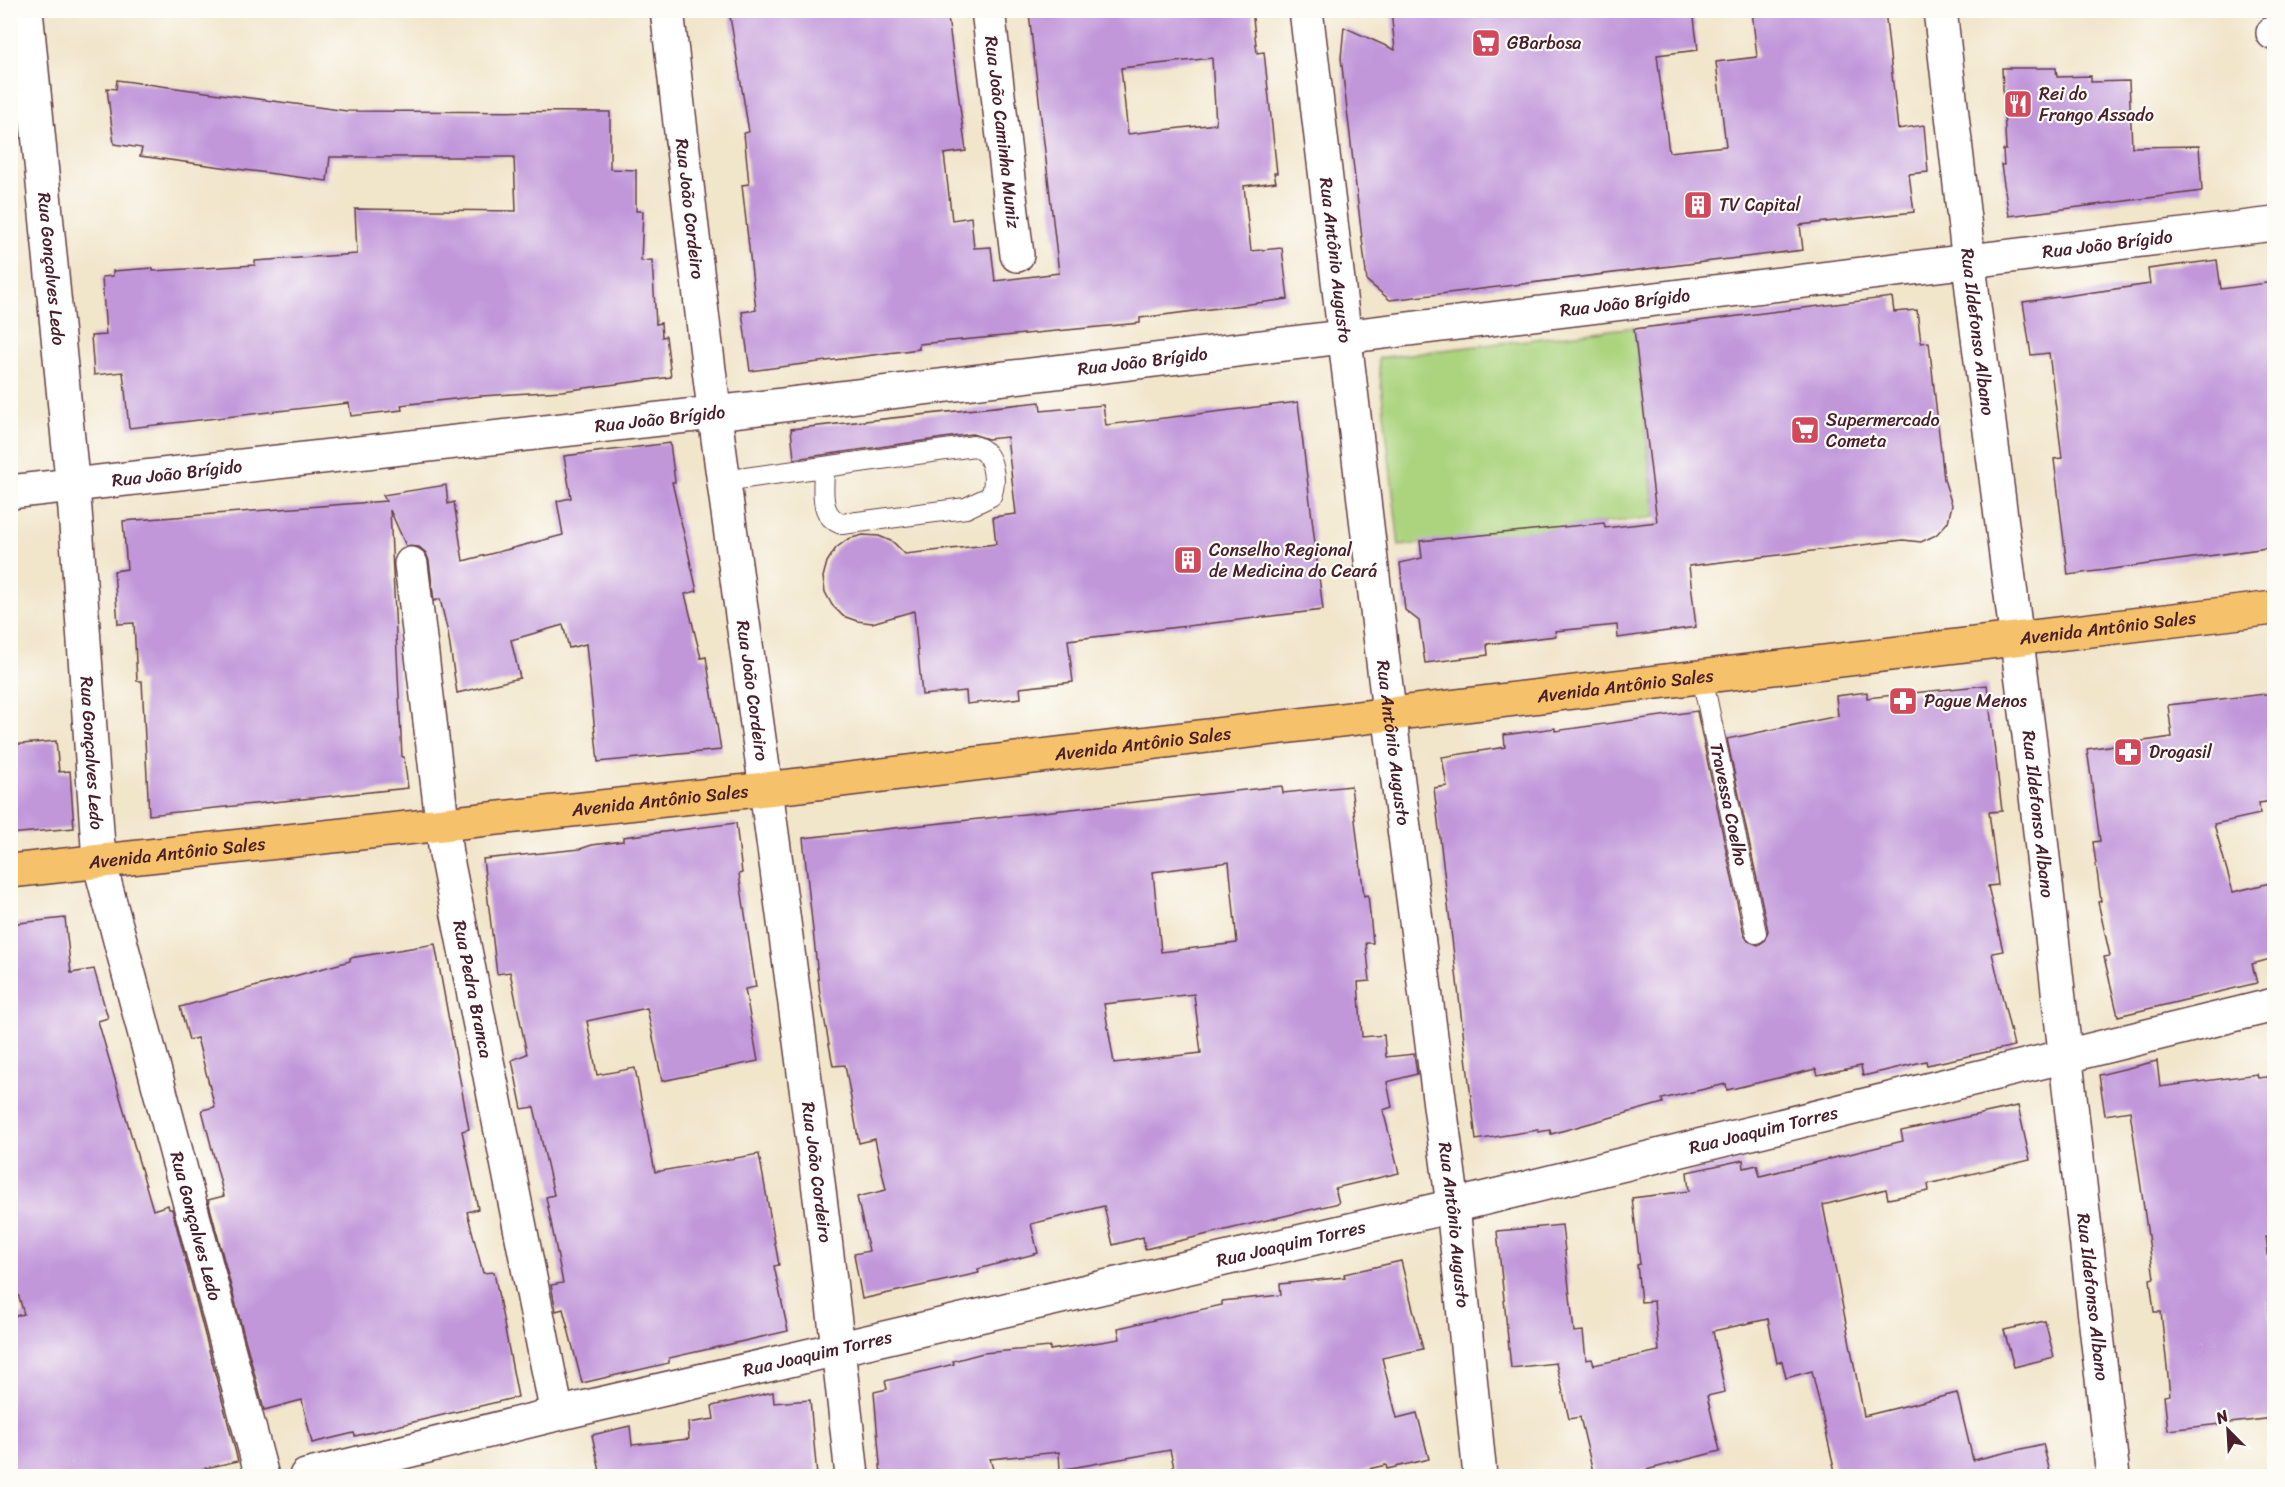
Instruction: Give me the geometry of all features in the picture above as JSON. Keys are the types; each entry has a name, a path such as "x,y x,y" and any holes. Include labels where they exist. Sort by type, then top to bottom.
{"main road":[{"name":"Avenida Antônio Sales","path":"10,871 766,789 1389,712 2274,608"}],"street":[{"name":"Rua Gonçalves Ledo","path":"26,10 73,485 99,861 262,1476"},
{"name":"Rua João Cordeiro","path":"667,10 714,413 766,789 839,1351 852,1476"},
{"name":"Rua João Caminha Muniz","path":"988,10 1017,255"},
{"name":"Rua Antônio Augusto","path":"1306,10 1389,712 1453,1206 1480,1476"},
{"name":"Rua Ildefonso Albano","path":"1940,10 1968,260 2017,638 2067,1055 2114,1476"},
{"name":"Rua João Brígido","path":"10,492 714,413 2274,224"},
{"name":"Rua Pedra Branca","path":"411,564 441,823 557,1414"},
{"name":"Rua Joaquim Torres","path":"306,1476 557,1414 839,1351 1453,1206 2274,1005"}],"lane":[{"path":"724,481 974,446 981,447 992,463 994,488 991,496 966,508 842,524 830,518 824,503 824,468"},
{"name":"Travessa Coelho","path":"1702,677 1756,933"}],"green space":[{"path":"1634,327 1655,517 1399,546 1378,358"}],"building":[{"path":"729,10 947,10 966,151 944,154 952,220 971,217 974,248 991,247 995,281 1059,273 1029,13 1252,10 1257,53 1264,52 1277,173 1274,173 1276,182 1244,186 1251,251 1282,248 1288,299 1140,318 1140,323 919,344 919,349 750,371 742,312 756,310 742,185 749,184 744,133 749,132","holes":["1212,58 1216,124 1128,134 1121,68"]},
{"path":"1391,10 1693,10 1698,50 1657,55 1669,152 1726,146 1716,62 1757,57 1752,10 1885,10 1898,129 1924,125 1928,172 1909,174 1914,212 1800,225 1803,250 1390,300 1367,281 1341,58 1344,27 1395,50"},
{"path":"2002,68 2056,68 2057,77 2091,76 2091,82 2129,81 2132,147 2199,146 2202,191 2009,216 2001,165 2004,165 2003,150 2006,150"},
{"path":"117,80 347,111 610,112 610,169 636,170 636,211 643,211 641,261 652,260 656,324 661,323 662,337 666,336 671,377 562,391 481,396 401,405 402,410 351,416 349,403 129,428 123,372 94,375 91,336 106,335 102,277 113,276 113,271 255,265 255,261 357,254 355,209 516,211 514,157 330,157 327,181 140,156 142,148 114,144 107,88 116,89"},
{"path":"2217,260 2221,289 2274,282 2274,547 2068,575 2054,459 2062,458 2049,353 2031,355 2023,302 2150,284 2148,269"},
{"name":"Supermercado Cometa","path":"1892,297 1894,312 1917,310 1921,343 1929,342 1944,479 1952,505 1948,522 1936,535 1921,542 1903,540 1689,566 1696,627 1618,638 1617,625 1555,631 1556,636 1487,644 1488,655 1425,663 1419,621 1405,610 1400,563 1422,558 1420,541 1604,523 1605,528 1657,522 1634,329"},
{"path":"1040,402 1041,411 1103,405 1106,425 1298,402 1323,610 1068,640 1073,682 1020,688 1021,698 967,704 966,691 922,695 914,611 872,623 843,616 832,605 825,592 823,577 827,562 836,548 848,539 863,535 879,536 893,542 905,554 996,544 993,517 1016,514 1007,437 988,439 972,434 794,459 791,429"},
{"path":"670,443 675,482 672,482 697,591 685,594 701,658 706,657 721,750 598,762 586,644 569,648 563,625 511,640 520,678 457,693 448,633 440,599 434,601 429,561 426,553 419,547 406,546 390,510 402,757 404,757 408,788 149,815 142,681 137,681 134,623 118,624 114,571 127,569 123,521 386,501 383,495 446,485 448,504 454,502 463,561 563,535 557,501 571,498 564,456"},
{"path":"1987,685 2002,811 1989,812 1998,885 1988,886 2003,951 1992,953 2014,1046 1927,1065 1926,1061 1863,1076 1861,1066 1818,1075 1816,1069 1727,1090 1726,1084 1662,1099 1663,1103 1551,1134 1550,1130 1538,1132 1538,1130 1476,1140 1434,788 1447,786 1442,757 1505,747 1504,735 1555,728 1555,731 1697,711 1744,935 1748,941 1758,945 1764,941 1768,931 1727,739 1838,716 1836,696 1867,692 1867,698"},
{"path":"2274,693 2274,801 2259,803 2260,814 2214,824 2233,892 2274,882 2274,958 2252,964 2257,983 2118,1016 2104,957 2110,956 2098,902 2101,901 2093,842 2100,841 2087,749 2172,737 2168,705"},
{"path":"56,741 59,772 70,771 74,828 10,834 10,745"},
{"path":"1282,786 1283,793 1351,786 1364,896 1368,895 1373,943 1366,943 1370,981 1358,982 1362,1037 1384,1035 1386,1057 1414,1054 1417,1074 1387,1082 1392,1107 1383,1110 1399,1173 1335,1188 1339,1203 1145,1249 1143,1237 1113,1245 1104,1206 1031,1224 1038,1253 978,1269 979,1273 862,1299 854,1254 869,1251 857,1197 886,1190 875,1139 859,1143 845,1065 833,1066 820,995 803,838","holes":["1229,862 1237,943 1161,952 1153,872","1194,994 1201,1053 1114,1063 1104,1004"]},
{"path":"736,823 742,873 739,874 756,987 745,989 758,1061 662,1081 647,1008 587,1021 597,1075 635,1068 655,1172 759,1154 779,1265 774,1266 788,1331 669,1358 669,1363 582,1383 563,1309 556,1311 551,1285 563,1283 546,1197 554,1195 534,1107 522,1109 512,1060 527,1054 510,972 497,974 483,859 580,849 623,841 623,837"},
{"path":"65,918 71,973 94,969 108,1018 98,1021 153,1210 168,1205 169,1209 172,1209 238,1461 170,1476 10,1476 10,1317 24,1314 10,1267 10,924"},
{"path":"435,944 469,1129 462,1131 478,1209 467,1212 483,1273 494,1272 518,1397 355,1436 354,1433 312,1443 302,1400 264,1410 208,1200 224,1196 202,1110 215,1107 197,1038 189,1040 180,1007 350,961 350,958"},
{"path":"2157,1061 2160,1087 2257,1074 2258,1078 2274,1076 2274,1236 2266,1237 2274,1300 2268,1300 2274,1359 2274,1418 2168,1430 2164,1396 2170,1395 2161,1312 2154,1312 2150,1279 2154,1278 2130,1111 2105,1115 2099,1075"},
{"path":"2018,1106 2030,1160 1928,1184 1929,1191 1888,1199 1886,1189 1823,1205 1864,1416 1957,1393 1973,1460 2043,1444 2051,1476 1836,1476 1812,1371 1786,1378 1782,1361 1777,1363 1768,1319 1713,1331 1725,1392 1707,1396 1720,1451 1623,1476 1594,1476 1580,1417 1569,1419 1556,1363 1511,1368 1497,1231 1562,1225 1574,1332 1583,1331 1586,1360 1592,1359 1594,1365 1659,1351 1654,1301 1641,1302 1637,1265 1640,1264 1632,1198 1689,1191 1687,1172 1743,1160 1744,1168 1757,1165 1760,1176 1903,1141 1901,1131"},
{"path":"1401,1261 1423,1349 1382,1358 1397,1418 1417,1413 1429,1459 1387,1469 1386,1465 1338,1476 1176,1476 1170,1450 1060,1470 1059,1452 990,1459 995,1476 881,1476 874,1392 887,1389 885,1381 954,1364 953,1361 983,1353 1050,1347 1050,1350 1120,1339 1118,1328 1222,1305 1222,1301 1281,1295 1280,1284 1345,1277 1344,1274"},
{"path":"2045,1321 2054,1357 2014,1367 2004,1330"},
{"path":"773,1392 774,1403 810,1400 817,1476 601,1476 592,1435 630,1426 632,1445 689,1439 688,1423 714,1419 712,1406"}],"place":[{"name":"GBarbosa","path":"1486,43"},
{"name":"Rei do Frango Assado","path":"2018,104"},
{"name":"TV Capital","path":"1698,205"},
{"name":"Supermercado Cometa","path":"1805,430"},
{"name":"Conselho Regional de Medicina do Ceará","path":"1188,560"},
{"name":"Pague Menos","path":"1903,701"},
{"name":"Drogasil","path":"2128,752"}]}
